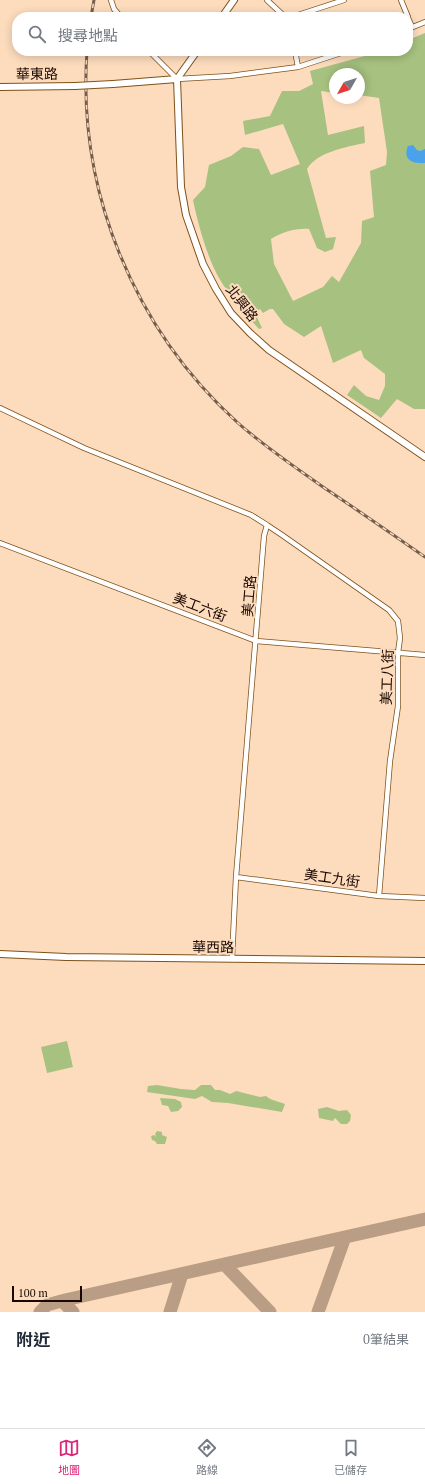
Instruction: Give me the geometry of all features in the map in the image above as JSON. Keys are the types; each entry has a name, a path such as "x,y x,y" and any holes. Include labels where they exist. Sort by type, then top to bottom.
{"street":[{"path":"111,0 117,12"},
{"path":"226,12 234,0"},
{"path":"267,0 280,12"},
{"path":"306,12 340,0"},
{"path":"402,0 406,12"},
{"path":"413,27 425,22"},
{"path":"154,56 177,79 230,76 298,67 332,56"},
{"path":"177,79 193,56"},
{"path":"296,56 298,67"},
{"name":"華東路","path":"0,87 75,86 177,79"},
{"name":"北興路","path":"177,79 181,187 183,201 186,215 203,264 216,289 232,313 250,333 269,350 425,457"},
{"path":"0,408 84,448 251,515 267,525"},
{"name":"美工路","path":"232,959 236,877 264,536 267,525"},
{"name":"美工八街","path":"267,525 389,610 398,621 400,638 398,653 398,706 390,761 379,896"},
{"name":"美工六街","path":"0,543 256,641 425,655"},
{"name":"美工九街","path":"236,877 379,896 425,898"},
{"name":"華西路","path":"0,954 66,957 425,961"}],"green space":[{"path":"425,33 425,409 414,409 397,399 381,418 347,395 354,385 366,396 379,400 385,386 385,374 364,358 361,350 333,363 321,326 304,337 284,324 273,309 263,313 260,309 255,313 262,328 259,329 228,292 219,278 203,240 193,200 205,187 209,165 231,156 243,147 259,149 271,175 300,164 283,124 245,135 243,121 270,116 282,91 299,91 313,84 310,71 365,56 413,56 413,38","holes":["329,68 365,68 365,96 379,98 387,152 386,165 370,171 374,217 362,221 361,243 339,282 332,276 323,287 293,301 274,264 271,239 289,231 309,229 317,248 325,252 333,249 336,237 326,238 307,169 312,163 325,154 365,143 364,126 328,135 321,91 329,92"]},
{"path":"67,1041 73,1067 47,1073 41,1047"},
{"path":"157,1085 195,1090 201,1085 211,1085 215,1090 220,1090 230,1094 236,1091 260,1097 266,1096 285,1104 282,1112 228,1103 212,1102 202,1096 195,1099 147,1092 148,1086"},
{"path":"160,1098 175,1099 181,1102 182,1107 178,1111 171,1112 168,1106 162,1105"},
{"path":"327,1107 339,1111 347,1110 351,1115 350,1121 347,1124 341,1124 335,1118 333,1121 319,1118 318,1109"},
{"path":"157,1131 162,1132 162,1135 167,1137 165,1144 157,1144 152,1140 151,1136 154,1135 156,1137 155,1134"}],"water":[{"path":"413,145 420,151 425,149 425,163 413,162 406,155 408,146"}],"taxiway":[{"path":"40,1312 47,1305 65,1300 425,1219"},
{"path":"318,1312 345,1237"},
{"path":"224,1264 270,1312"},
{"path":"170,1312 182,1274"},
{"path":"62,1301 73,1312"}],"railway":[{"path":"92,12 94,0"},
{"path":"87,56 86,103 92,155 103,205 120,254 142,301 169,345 201,386 248,432 292,465 425,557"}]}
